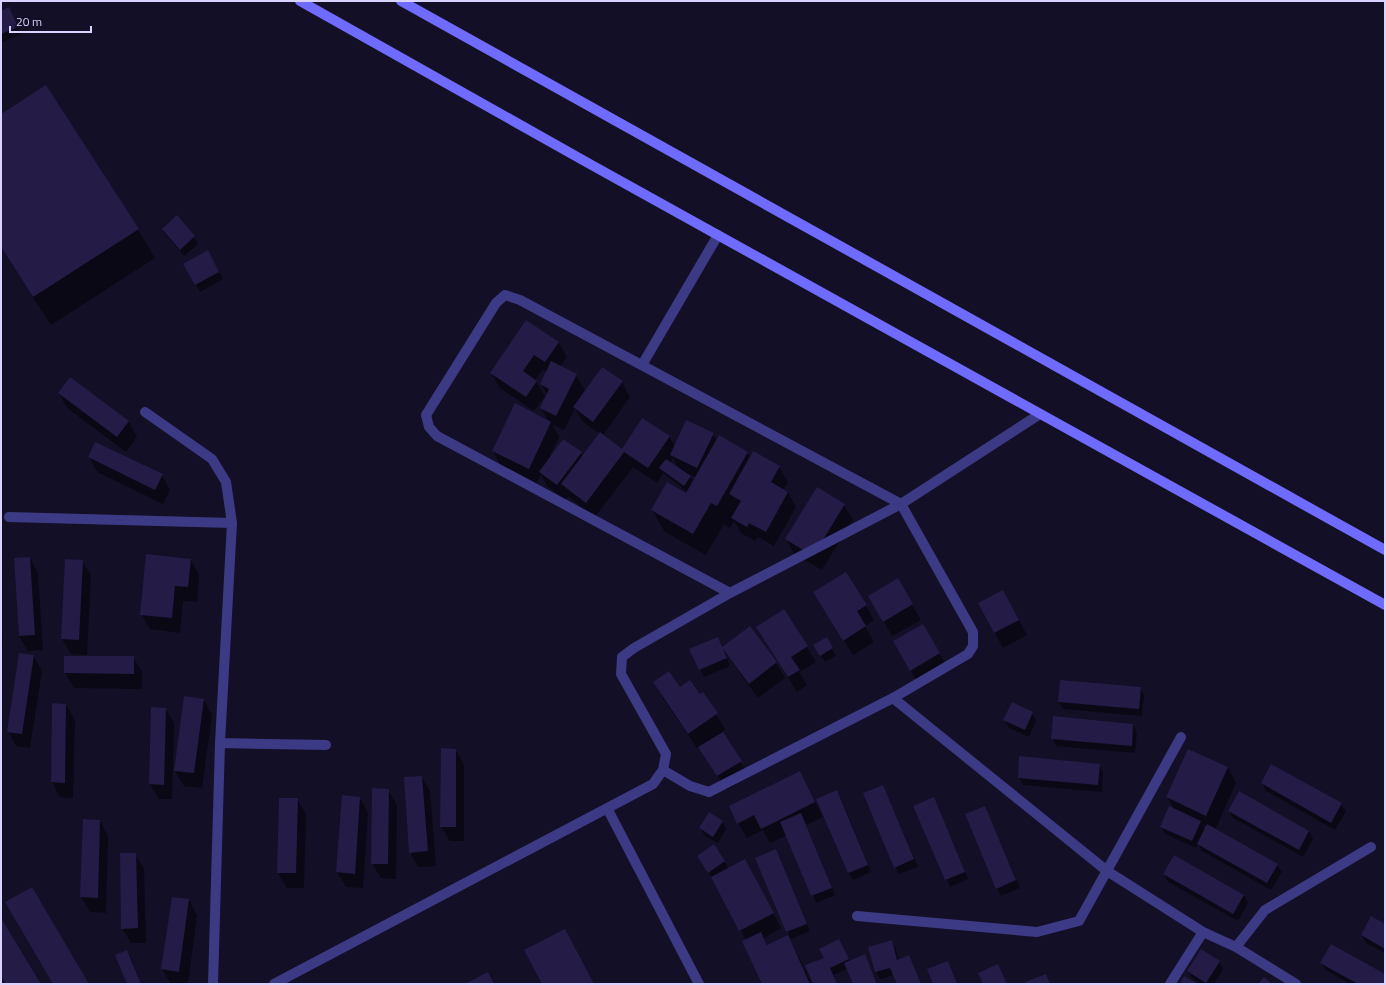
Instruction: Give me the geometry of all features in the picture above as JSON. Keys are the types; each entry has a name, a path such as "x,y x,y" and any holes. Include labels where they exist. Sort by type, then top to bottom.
{"main road":[{"path":"300,1 1385,605"},
{"path":"401,1 1385,550"}],"street":[{"path":"642,365 718,235"},
{"path":"663,770 690,786 710,792 893,698 968,654 973,646 973,632 901,504 520,300 505,295 496,303 426,415 429,427 437,436 730,593"},
{"path":"145,412 212,459 226,482 232,522 220,743 213,984"},
{"path":"274,984 653,784 663,770 666,754 621,674 622,657 634,648 730,593 901,504 1040,414"},
{"path":"9,517 232,522"},
{"path":"893,698 1107,871 1204,932 1236,947 1296,984"},
{"path":"857,916 1037,932 1078,922 1181,737"},
{"path":"220,743 326,746"},
{"path":"606,808 699,984"},
{"path":"1236,947 1265,910 1370,847"},
{"path":"1170,984 1204,932"}],"building":[{"path":"9,7 18,27 1,34 1,11"},
{"path":"46,85 139,229 33,297 1,247 1,114"},
{"path":"177,215 195,236 180,250 162,229"},
{"path":"208,250 219,272 195,285 183,264"},
{"path":"526,320 559,342 545,362 534,355 523,371 537,381 526,397 490,373"},
{"path":"551,361 577,374 556,416 540,408 549,389 540,384"},
{"path":"602,367 623,381 593,422 573,407"},
{"path":"70,377 129,421 117,437 58,393"},
{"path":"515,403 551,422 529,469 492,451"},
{"path":"642,418 670,436 648,468 624,452 586,503 561,484 600,432 622,449"},
{"path":"686,420 714,433 697,468 670,455"},
{"path":"719,435 748,452 717,506 711,503 693,534 651,510 667,482 686,493"},
{"path":"563,439 582,452 557,485 539,472"},
{"path":"95,442 163,474 155,490 88,457"},
{"path":"753,451 780,466 771,482 788,492 766,532 749,523 747,527 731,518 741,501 729,494"},
{"path":"666,459 691,476 684,486 659,468"},
{"path":"817,487 845,504 813,556 785,539"},
{"path":"146,554 191,559 188,587 175,586 172,618 140,615"},
{"path":"30,557 35,635 19,636 14,558"},
{"path":"65,559 83,560 79,640 61,639"},
{"path":"846,572 867,605 857,611 866,626 843,641 813,592"},
{"path":"898,578 913,604 883,622 868,596"},
{"path":"1003,590 1019,620 994,633 978,603"},
{"path":"784,609 808,646 791,657 800,670 788,677 756,627"},
{"path":"923,624 940,653 910,671 893,641"},
{"path":"750,626 777,662 749,684 723,649 727,658 699,670 689,649 718,637 722,647"},
{"path":"827,637 833,648 820,656 813,645"},
{"path":"19,653 34,655 22,734 7,732"},
{"path":"64,656 134,656 134,674 64,673"},
{"path":"669,671 680,687 690,680 700,694 703,692 718,713 688,734 653,682"},
{"path":"1060,680 1141,687 1139,709 1058,702"},
{"path":"184,696 204,699 194,773 174,771"},
{"path":"1012,702 1033,712 1025,730 1003,720"},
{"path":"52,703 66,704 65,783 51,782"},
{"path":"151,707 166,708 164,785 149,784"},
{"path":"1053,716 1133,724 1132,746 1051,739"},
{"path":"723,732 742,761 717,776 698,747"},
{"path":"441,748 456,749 456,827 440,827"},
{"path":"1188,749 1228,767 1206,816 1166,797"},
{"path":"1019,756 1100,764 1098,785 1018,778"},
{"path":"1271,764 1342,803 1331,823 1261,783"},
{"path":"800,771 815,802 761,829 754,815 737,824 729,806"},
{"path":"422,776 428,851 409,853 404,777"},
{"path":"883,785 914,859 894,868 863,793"},
{"path":"372,788 389,789 388,864 371,864"},
{"path":"837,790 868,865 848,873 816,799"},
{"path":"1239,791 1309,831 1299,850 1228,811"},
{"path":"342,795 360,797 355,874 336,872"},
{"path":"934,797 965,872 945,880 913,806"},
{"path":"279,798 298,798 296,873 277,873"},
{"path":"985,806 1016,880 996,889 965,814"},
{"path":"1169,806 1201,821 1192,841 1160,827"},
{"path":"709,812 723,821 713,837 699,828"},
{"path":"801,813 832,888 811,896 780,822"},
{"path":"83,819 100,820 98,898 80,897"},
{"path":"1207,824 1278,864 1267,883 1197,844"},
{"path":"714,844 725,861 708,873 697,856"},
{"path":"776,849 807,924 786,932 755,858"},
{"path":"120,853 136,853 138,928 121,929"},
{"path":"1174,855 1244,895 1233,914 1163,874"},
{"path":"745,859 774,913 739,931 711,877"},
{"path":"32,887 89,984 53,984 5,902"},
{"path":"172,897 189,899 179,972 161,969"},
{"path":"1371,916 1385,924 1385,949 1361,935"},
{"path":"1,918 41,984 6,984 1,976"},
{"path":"565,929 594,984 542,984 524,950"},
{"path":"761,932 767,945 788,935 810,984 762,984 742,941"},
{"path":"839,939 849,959 830,968 837,984 813,984 805,965 824,958 819,949"},
{"path":"892,940 897,960 909,955 921,984 897,984 890,968 875,972 868,947"},
{"path":"1331,944 1385,974 1385,984 1358,984 1320,963"},
{"path":"1201,949 1220,961 1206,983 1187,971"},
{"path":"127,950 141,984 127,984 115,955"},
{"path":"865,954 877,984 853,984 844,963"},
{"path":"948,961 957,984 933,984 927,969"},
{"path":"998,964 1007,984 983,984 978,973"},
{"path":"488,972 494,984 465,984"},
{"path":"1046,974 1050,984 1026,984 1025,982"},
{"path":"1184,976 1198,984 1180,984"},
{"path":"1264,977 1272,984 1258,984"}]}
